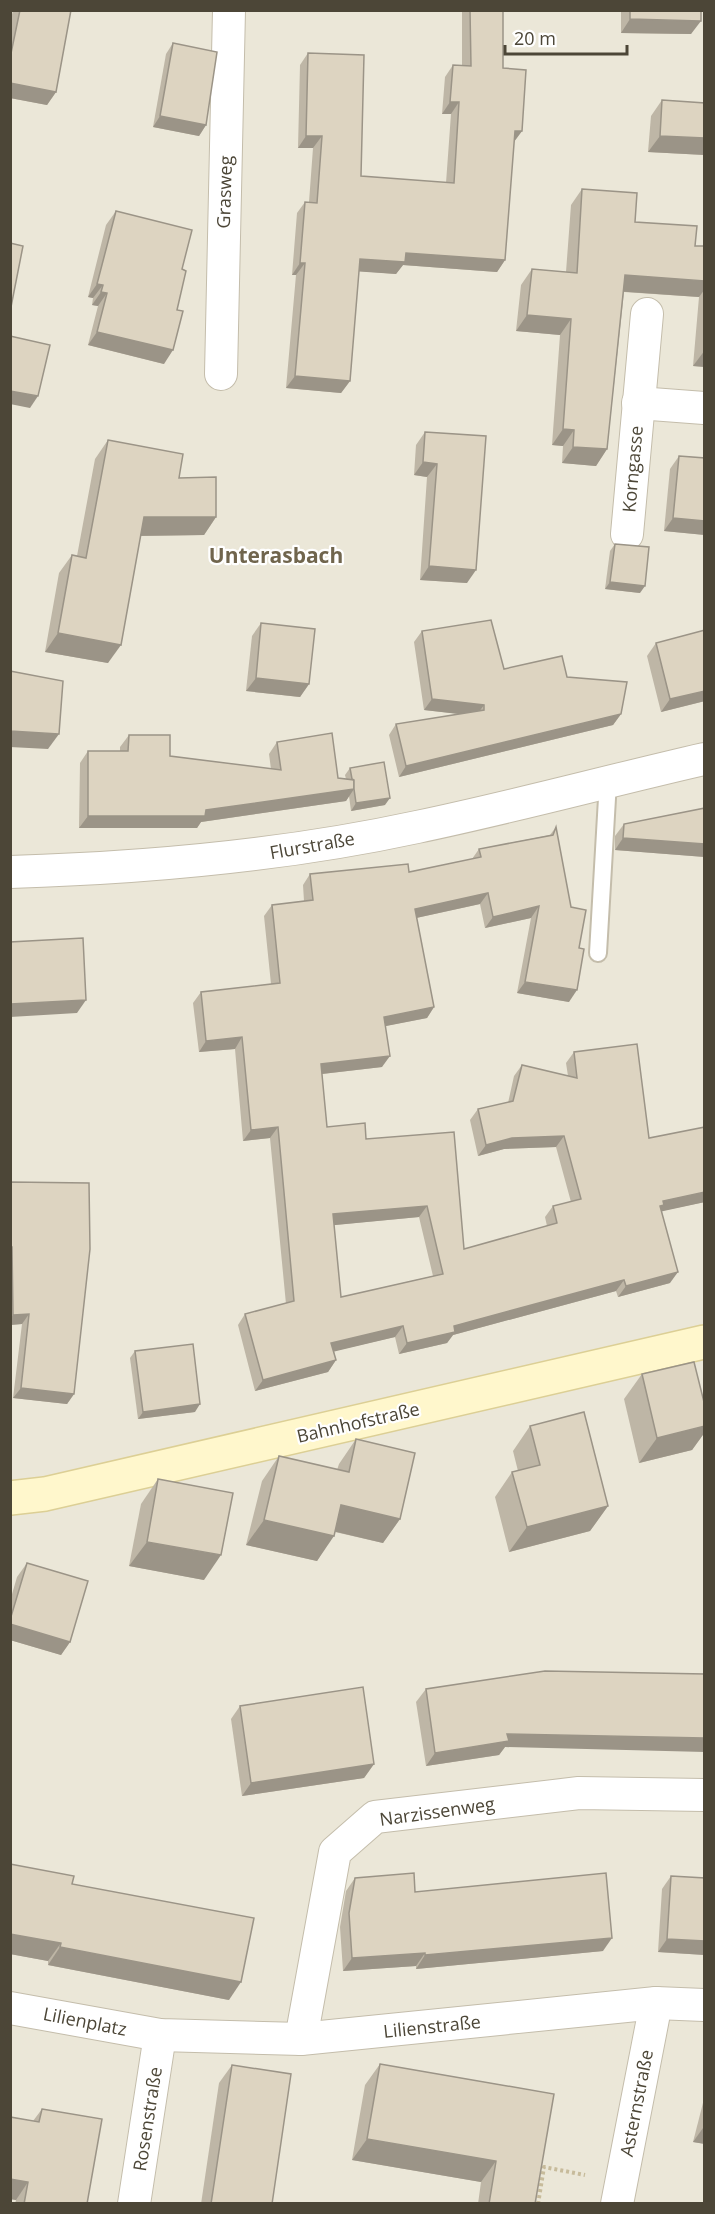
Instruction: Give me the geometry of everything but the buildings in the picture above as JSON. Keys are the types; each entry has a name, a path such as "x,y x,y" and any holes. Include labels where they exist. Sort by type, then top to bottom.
{"street":[{"name":"Grasweg","path":"220,374 229,10"},
{"name":"Korngasse","path":"627,534 647,314"},
{"name":"Korngasse","path":"638,404 705,408"},
{"name":"Flurstraße","path":"10,872 113,869 249,856 416,828 705,759"},
{"name":"Bahnhofstraße","path":"10,1498 45,1494 705,1342"},
{"name":"Narzissenweg","path":"301,2039 335,1852 375,1817 579,1793 705,1794"},
{"name":"Lilienstraße","path":"160,2035 301,2039 656,2003 705,2005"},
{"name":"Asternstraße","path":"617,2204 656,2003"},
{"name":"Lilienplatz","path":"10,2008 160,2035"},
{"name":"Rosenstraße","path":"134,2204 160,2035"}],"lane":[{"path":"598,953 608,781"}],"path":[{"path":"538,2204 544,2167"}],"shaded area":[{"path":"11,11 704,11 704,2203 11,2203"}],"district":[{"name":"Unterasbach","path":"276,555"}]}
